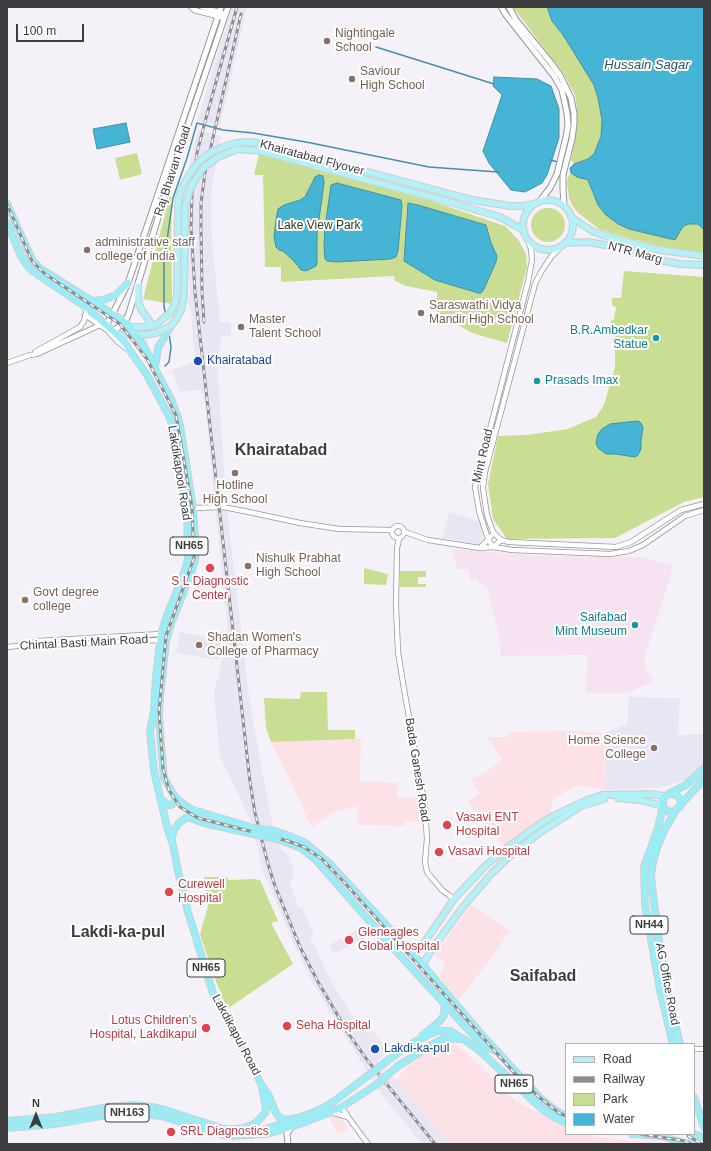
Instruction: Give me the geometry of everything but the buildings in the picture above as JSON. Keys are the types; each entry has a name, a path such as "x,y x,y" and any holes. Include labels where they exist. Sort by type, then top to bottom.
{"highway":[{"name":"Lakdikapool Road","path":"7,203 29,253 41,269 113,314 130,327 143,344 171,399 178,418 192,508 196,549 195,560 166,618 161,637 154,710 150,732 154,771"},
{"name":"NH65","path":"7,222 21,256 29,268 114,333"},
{"path":"92,301 103,300 116,295 128,283"},
{"path":"155,370 158,348 171,326"},
{"name":"Lakdikapool Road","path":"114,333 131,352 147,375 169,416 174,431 187,510 188,559 181,590 166,641 159,716 161,745"},
{"name":"Lakdikapul Road","path":"161,745 164,778 175,797 186,806 301,848 315,860 444,1005 543,1110 565,1122"},
{"path":"666,796 686,785 704,768"},
{"name":"Lakdikapul Road","path":"154,771 188,912 213,993 261,1084 269,1096 278,1116 282,1119 288,1120 325,1107 416,1042 437,1031 443,1030 450,1031 466,1040 497,1051 541,1099 565,1115"},
{"name":"NH44","path":"678,809 704,780"},
{"path":"686,785 688,793 692,794"},
{"path":"663,806 670,812 678,809 681,801 677,795 674,794 666,796"},
{"name":"NH44","path":"663,806 663,800 666,796"},
{"path":"161,799 168,805 171,805 174,803 175,797"},
{"name":"AG Office Road","path":"663,806 656,832 645,860 644,883 646,905 660,990 673,1043"},
{"name":"AG Office Road","path":"678,809 665,829 657,848 651,876 662,966 680,1043"},
{"name":"NH65","path":"173,845 172,837 174,830 179,823 187,817 201,812"},
{"name":"Lakdikapul Road","path":"187,817 204,823 253,831 275,832 299,839 311,846 330,864 423,965 465,1016 486,1048"},
{"path":"403,944 410,947 422,946"},
{"name":"Lakdikapul Road","path":"416,1042 441,1020 444,1015 444,990"},
{"name":"NH163","path":"7,1128 55,1124 108,1115 133,1113 162,1116 224,1135 255,1135 274,1132 294,1126 342,1106 376,1085 398,1066 440,1040 454,1037 466,1040"},
{"name":"NH163","path":"7,1121 41,1118 108,1107 133,1106 152,1107 165,1110 224,1129 244,1128 256,1123 265,1113 266,1108 261,1084"},
{"path":"695,1100 704,1127"},
{"path":"41,1118 42,1125"},
{"name":"NH163","path":"246,1135 297,1118"},
{"path":"647,1135 662,1136 686,1144"}],"main road":[{"name":"Raj Bhavan Road","path":"125,322 138,286 172,172 228,7"},
{"path":"501,7 554,76 562,90 568,125 565,145 557,174 550,188 527,211 523,220 523,230 528,240 536,246 544,249 554,249 564,244 570,236 572,229 570,213 564,206 556,201 548,200 536,203"},
{"path":"509,7 516,20 561,77 568,91 572,105 574,119 572,139 563,175 564,206"},
{"name":"Raj Bhavan Road","path":"103,325 113,314 128,283 219,12"},
{"name":"Khairatabad Flyover","path":"155,325 170,313 177,295 178,209 179,196 182,187 193,169 201,160 212,152 223,147 236,143 249,142 264,144 473,200 510,206 522,206 536,203"},
{"name":"Khairatabad Flyover","path":"171,326 181,310 184,296 185,225 187,200 191,186 202,169 218,157 238,150 260,151 454,203 500,217 523,230"},
{"name":"NTR Marg","path":"571,217 592,231 602,235 653,249 704,256"},
{"name":"NTR Marg","path":"564,244 588,242 611,246 653,259 680,264 704,264"},
{"path":"138,286 138,300 141,309 155,325"},
{"path":"114,333 125,322"},
{"path":"130,327 155,325"},
{"path":"114,333 136,335 156,334 171,326"},
{"path":"414,955 422,946 454,899 485,866 508,847 553,816 587,800 602,795 650,794 666,796"},
{"path":"423,965 430,952 462,908 492,873 512,854 538,834 581,806 604,798 640,800 663,806"},
{"path":"422,946 430,952"},
{"path":"287,1142 287,1134 294,1126"},
{"path":"274,1132 279,1132 284,1135 287,1142"}],"street":[{"path":"191,7 194,10 219,12"},
{"path":"202,7 219,12 225,16"},
{"name":"Mint Road","path":"494,547 488,539 479,511 475,487 528,282 532,260 528,240"},
{"name":"Mint Road","path":"501,540 494,533 487,514 483,488 485,472 535,284 551,257 564,244"},
{"path":"528,282 535,284"},
{"path":"7,363 30,355 80,327 84,321 86,311"},
{"path":"30,355 37,354 103,325 131,352"},
{"path":"475,487 483,488"},
{"path":"494,547 501,540 509,542 616,547 631,542 681,510 704,504"},
{"path":"192,508 222,507 325,528 348,530 392,530 394,527 400,526 403,527 405,532 428,540 480,548 494,547 512,550 610,554 629,551 642,545 686,516 704,510"},
{"path":"392,530 393,536 399,538 404,536 405,532"},
{"path":"480,548 494,533"},
{"name":"Bada Ganesh Road","path":"399,538 397,554 396,631 399,659 425,807 425,862 427,872 442,890 454,899"},
{"name":"Chintal Basti Main Road","path":"7,647 161,637"},
{"path":"342,1106 348,1117 368,1144"},
{"path":"330,1112 348,1117"}],"shaded area":[{"path":"232,7 247,7 220,126 197,121"},
{"path":"198,130 221,136 211,195 211,229 220,322 231,322 231,336 223,336 217,357 226,502 249,696 273,827 280,843 280,847 289,856 294,872 294,877 290,882 298,907 302,907 314,935 310,937 333,985 366,1033 372,1030 389,1051 377,1061 396,1080 449,1144 422,1144 382,1095 312,982 264,875 251,821 220,757 214,693 228,634 205,402 200,390 179,392 172,370 195,362 191,314 188,302 190,293 185,227 189,164"},
{"path":"449,512 479,521 482,540 479,545 442,538"},
{"path":"453,549 542,556 641,557 674,566 645,656 646,669 654,681 628,693 586,693 587,655 501,656 500,641 487,588 475,580 470,580 469,569 457,569"},
{"name":"Shadan Women's College of Pharmacy","path":"180,632 221,640 218,660 176,653"},
{"name":"Home Science College","path":"629,697 680,698 678,735 704,734 704,761 686,780 659,788 606,790 604,733 627,724"},
{"path":"571,731 604,733 606,790 577,785 553,799 551,812 504,847 468,802 479,793 472,779 484,774 502,759 487,737 508,737 508,732"},
{"path":"361,739 360,781 398,783 397,797 420,798 420,821 406,821 405,826 357,825 358,806 332,813 312,828 271,742"},
{"path":"471,904 510,931 459,1000 439,976 446,963 435,955"},
{"name":"Gleneagles Global Hospital","path":"363,927 368,936 334,954 329,945"},
{"path":"454,1043 482,1067 517,1102 565,1126 565,1135 591,1135 630,1141 670,1144 449,1144 396,1080 405,1069 438,1044"},
{"path":"336,1114 341,1117 348,1129 337,1134 329,1117"}],"green space":[{"path":"513,7 547,7 552,21 563,35 594,85 602,120 601,136 594,154 588,159 574,164 571,160 577,128 575,95 565,76"},
{"path":"137,153 142,174 120,180 115,158"},
{"name":"Lake View Park","path":"259,154 273,156 420,197 505,226 519,241 526,254 527,267 507,343 472,333 451,321 435,319 437,311 437,292 406,286 395,281 394,276 281,282 281,267 265,267 263,175 254,175"},
{"path":"571,173 577,177 588,180 598,205 606,215 618,224 680,233 684,226 689,224 698,224 704,230 704,253 658,246 599,229 578,213 572,205 569,198 567,184 568,176"},
{"path":"171,191 172,304 143,299"},
{"path":"551,208 560,213 564,218 564,232 560,237 555,241 545,242 541,241 532,232 531,222 532,218 541,209"},
{"path":"624,271 704,277 704,497 684,502 615,538 507,539 493,519 488,484 498,436 527,435 568,429 596,417 604,405 615,367 615,328 610,328 611,321 614,319 616,308 612,305 612,298 621,298"},
{"path":"364,568 388,574 386,585 364,584"},
{"path":"400,571 426,571 426,577 418,577 418,584 426,584 426,587 400,587"},
{"path":"301,692 327,692 328,730 355,730 355,739 271,742 266,728 264,698 300,699"},
{"path":"204,877 227,877 228,880 260,880 278,921 271,923 293,964 227,1009 200,934 208,906"}],"water":[{"name":"Hussain Sagar","path":"547,7 704,7 704,230 698,224 689,224 682,228 675,240 629,229 618,224 606,215 598,205 588,180 577,177 571,173 570,168 574,164 588,159 594,154 601,136 602,120 594,85 563,35 552,21"},
{"path":"494,77 537,79 551,86 559,109 559,138 547,175 542,183 525,192 511,190 489,163 483,151 502,95 493,86"},
{"path":"126,123 130,142 97,149 93,129"},
{"path":"319,175 323,176 324,183 317,234 317,263 316,266 306,271 301,270 293,260 276,247 274,237 276,220 278,209 284,205 305,197 315,177"},
{"path":"337,183 401,200 402,206 398,251 396,257 390,259 336,262 327,261 325,259 325,227 331,185"},
{"path":"408,203 486,225 491,243 497,256 496,262 481,293 435,280 404,261"},
{"path":"640,422 643,427 641,449 638,455 635,457 606,454 598,448 596,443 598,434 602,429 610,424"}],"waterway":[{"path":"376,47 494,84"},
{"path":"166,315 164,307 164,262 173,198 197,123 223,130 253,133 306,142 429,167 498,172"},
{"path":"550,160 558,162"},
{"path":"165,366 169,362 171,347 169,333"}],"railway":[{"path":"237,7 197,153 192,196 191,227 195,292 250,782 255,813 275,886 300,947 317,980 348,1033 368,1061 435,1144"},
{"path":"204,322 202,291 201,203 205,173 241,14"},
{"path":"7,204 32,261 45,274 120,324 147,359 176,415 192,507 194,558 166,636 159,711 163,769 169,790 180,807 198,818 288,841 304,847 322,859 519,1078 539,1097 559,1113 565,1116"},
{"path":"646,1135 685,1141 691,1144"},
{"path":"688,1136 702,1144"}],"place":[{"name":"Nightingale School","path":"327,41"},
{"name":"Saviour High School","path":"352,79"},
{"name":"administrative staff college of india","path":"87,250"},
{"name":"Saraswathi Vidya Mandir High School","path":"421,313"},
{"name":"Master Talent School","path":"241,327"},
{"name":"B.R.Ambedkar Statue","path":"656,338"},
{"name":"Khairatabad","path":"198,361"},
{"name":"Prasads Imax","path":"537,381"},
{"name":"Hotline High School","path":"235,473"},
{"name":"Nishulk Prabhat High School","path":"248,566"},
{"name":"S L Diagnostic Center","path":"210,568"},
{"name":"Govt degree college","path":"25,600"},
{"name":"Saifabad Mint Museum","path":"635,625"},
{"name":"Shadan Women's College of Pharmacy","path":"199,645"},
{"name":"Home Science College","path":"654,748"},
{"name":"Vasavi ENT Hospital","path":"447,825"},
{"name":"Vasavi Hospital","path":"439,852"},
{"name":"Curewell Hospital","path":"169,892"},
{"name":"Gleneagles Global Hospital","path":"349,940"},
{"name":"Seha Hospital","path":"287,1026"},
{"name":"Lotus Children's Hospital, Lakdikapul","path":"206,1028"},
{"name":"Lakdi-ka-pul","path":"375,1049"},
{"name":"SRL Diagnostics","path":"171,1132"}],"district":[{"name":"Khairatabad","path":"281,451"},
{"name":"Lakdi-ka-pul","path":"118,933"},
{"name":"Saifabad","path":"543,977"}]}
